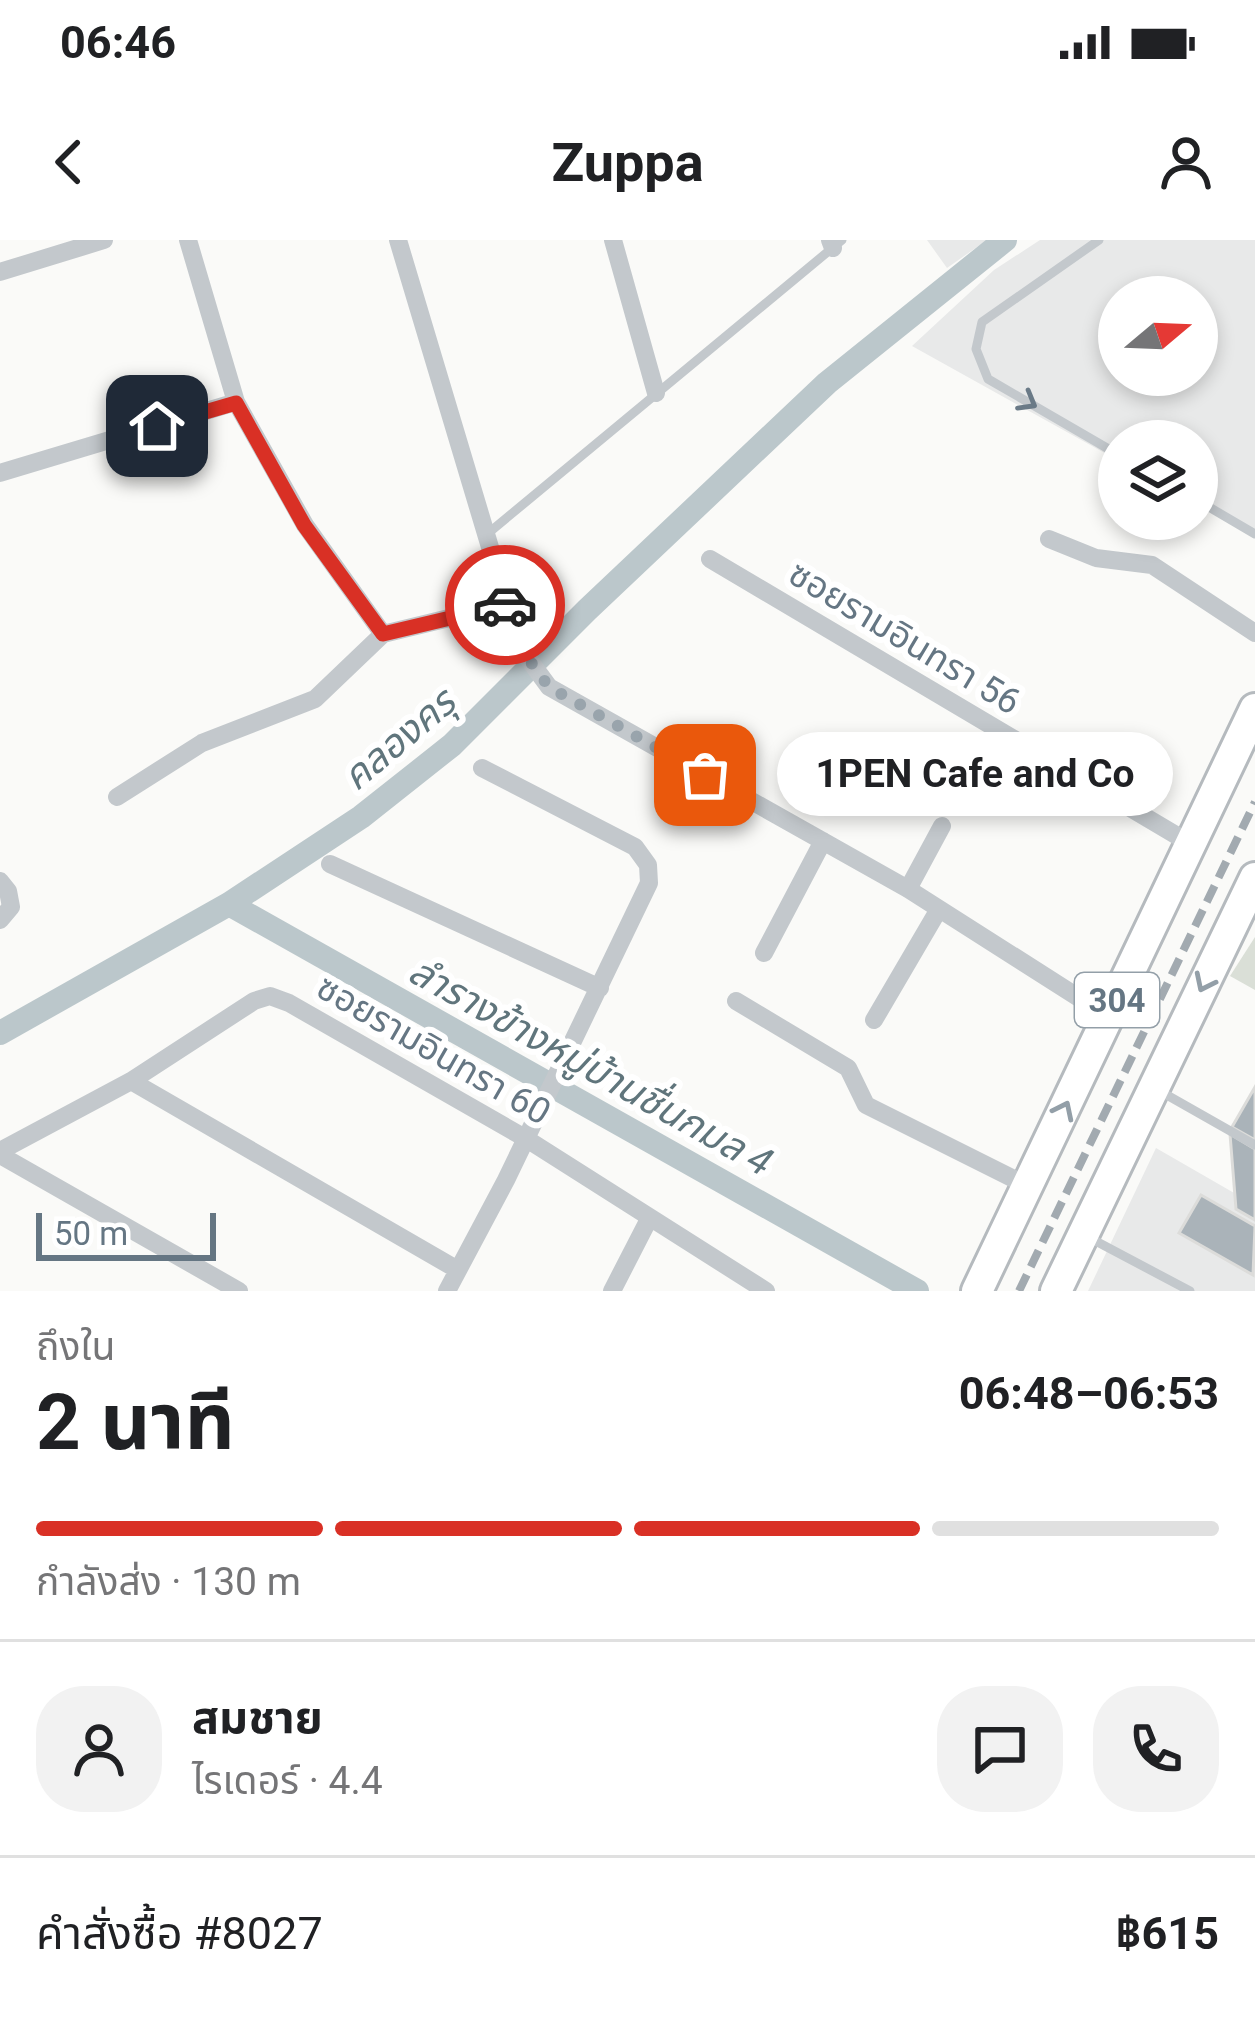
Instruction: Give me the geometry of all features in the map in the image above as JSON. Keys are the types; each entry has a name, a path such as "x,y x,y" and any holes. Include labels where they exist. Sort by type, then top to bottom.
{"main road":[{"name":"304","path":"977,1291 1255,709"},
{"name":"304","path":"1056,1291 1255,878"}],"street":[{"path":"0,272 104,240"},
{"path":"188,240 236,403 304,525 383,634"},
{"path":"398,240 507,604 524,653 549,687 908,889 1109,1017"},
{"path":"613,240 656,393"},
{"path":"0,473 236,403"},
{"path":"1049,538 1096,558 1152,565 1255,633"},
{"name":"ซอยรามอินทรา 56","path":"710,559 1191,844"},
{"path":"117,797 202,743 315,699 383,634 507,604"},
{"path":"447,1291 649,883 643,856 635,847 482,768"},
{"path":"908,889 941,826"},
{"path":"764,953 823,842"},
{"path":"330,864 600,988"},
{"path":"0,881 11,907 0,920"},
{"path":"874,1020 939,909"},
{"name":"ซอยรามอินทรา 60","path":"0,1153 130,1081 254,1001 270,996 290,1003 524,1138 766,1291"},
{"path":"736,1001 848,1069 866,1105 1028,1186"},
{"path":"130,1081 458,1270"},
{"path":"0,1153 239,1291"},
{"path":"612,1291 649,1219"}],"lane":[{"path":"1098,443 988,379 976,349 982,322 1100,240"},
{"path":"485,536 835,243"},
{"path":"1218,512 1255,534"},
{"path":"1154,1087 1255,1145"},
{"path":"1083,1234 1190,1291"}],"shaded area":[{"path":"927,240 987,240 947,268"},
{"path":"1040,240 1255,240 1255,536 1218,516 1218,420 1098,420 1098,449 912,346 994,270"},
{"path":"1255,937 1255,990 1230,976"},
{"path":"1156,1148 1255,1205 1255,1291 1088,1291"}],"building":[{"path":"1255,1087 1255,1140 1232,1127"},
{"path":"1230,1134 1255,1149 1255,1220 1236,1209"},
{"path":"1201,1195 1255,1226 1253,1275 1179,1233"}],"waterway":[{"name":"คลองครุ","path":"0,1033 229,904 361,817 452,745 827,383 1005,240"},
{"name":"ลำรางข้างหมู่บ้านชื่นกมล 4","path":"229,904 917,1291"}],"railway":[{"path":"1019,1291 1255,802"}],"way so far":[{"path":"505,605 524,653 549,687 705,775"}],"place":[{"name":"1PEN Cafe and Co","path":"705,775"}],"route":[{"path":"157,426 236,403 304,525 383,634 505,605"}]}
